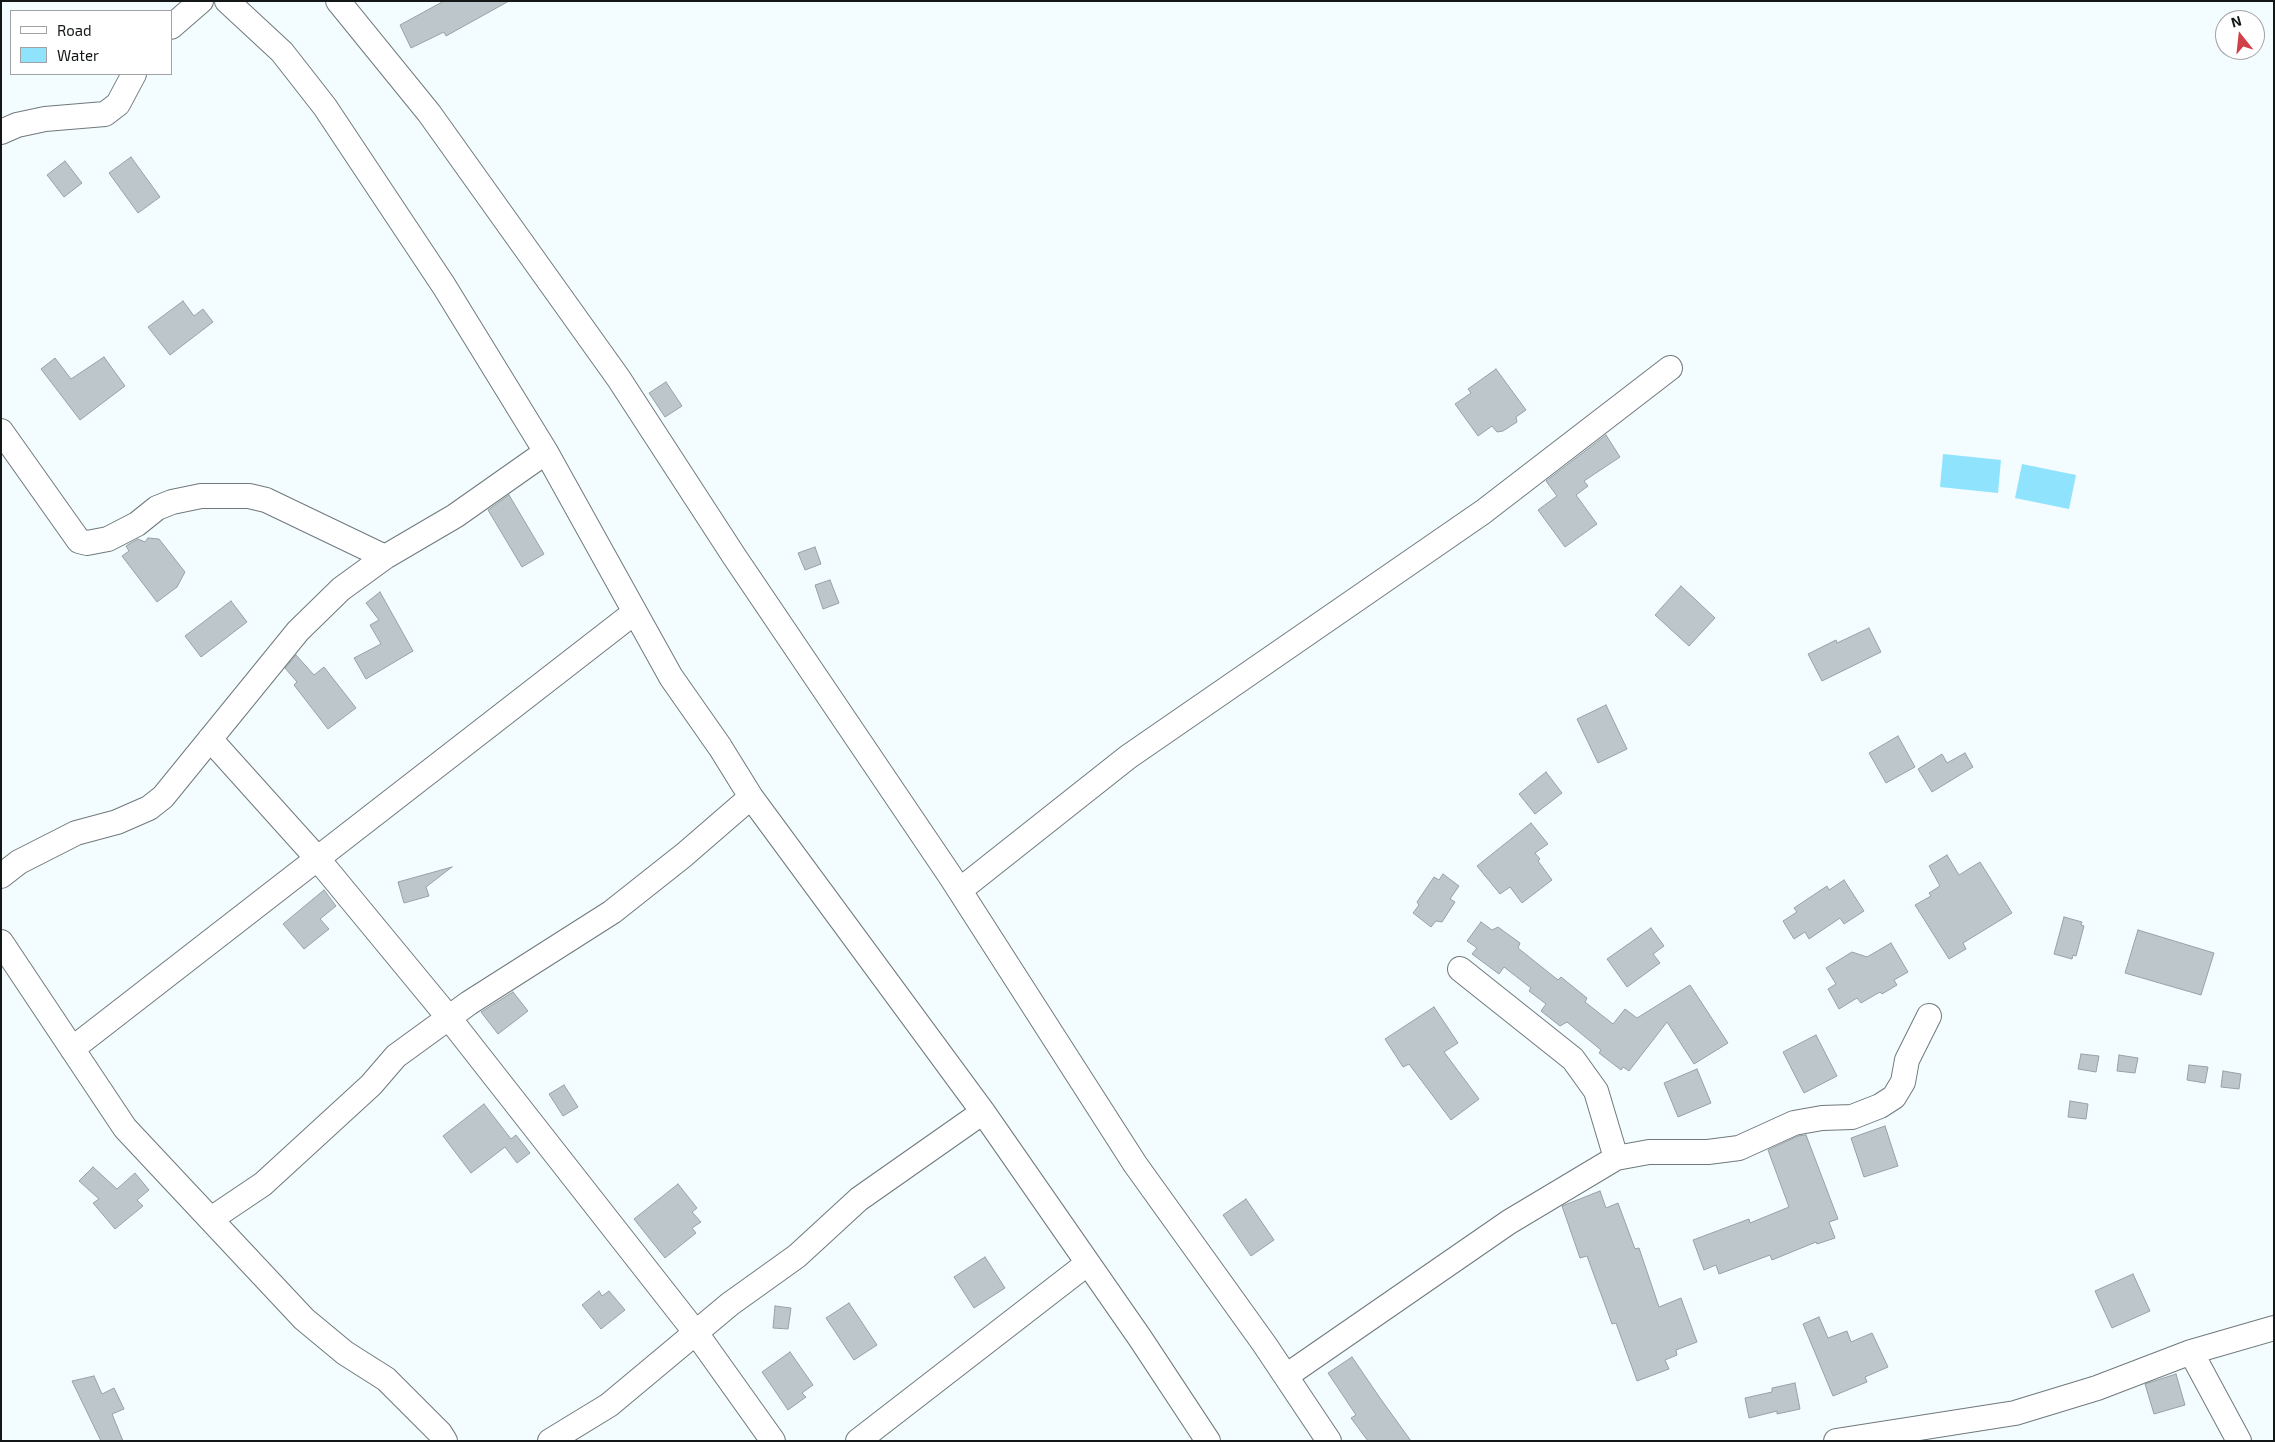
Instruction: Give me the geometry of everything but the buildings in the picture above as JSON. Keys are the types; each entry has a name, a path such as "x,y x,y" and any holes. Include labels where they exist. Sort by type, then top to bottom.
{"street":[{"path":"172,26 201,1"},
{"path":"226,1 282,52 315,92 444,286 546,452 671,677 720,746 752,797 983,1112 1208,1441"},
{"path":"338,1 429,113 619,379 734,556 960,890 1135,1164 1286,1376 1329,1441"},
{"path":"1,132 17,125 45,118 75,118 105,114 118,104 133,75"},
{"path":"960,890 1128,757 1484,512 1670,368"},
{"path":"1,430 79,541 87,543 108,539 137,524 157,508 172,502 201,496 249,496 266,500 385,557"},
{"path":"1,876 19,862 76,833 117,822 149,808 163,797 298,631 341,589 385,557 455,516 546,452"},
{"path":"72,1048 635,612"},
{"path":"210,739 317,858 449,1018 696,1333 772,1441"},
{"path":"211,1219 263,1184 371,1085 396,1056 449,1018 612,912 684,855 752,797"},
{"path":"1,942 125,1128 164,1173 211,1219 304,1319 345,1353 386,1379 440,1433 445,1441"},
{"path":"1460,969 1573,1059 1596,1091 1616,1158"},
{"path":"1286,1376 1509,1222 1616,1158 1649,1152 1708,1152 1739,1148 1794,1123 1822,1118 1852,1118 1880,1106 1894,1097 1903,1082 1907,1060 1929,1016"},
{"path":"550,1441 609,1405 730,1304 796,1256 859,1199 983,1112"},
{"path":"858,1441 1088,1263"},
{"path":"1836,1441 2014,1412 2097,1388 2191,1352 2274,1328"},
{"path":"2191,1352 2239,1441"}],"water":[{"path":"1943,454 2001,460 1998,493 1940,487"},
{"path":"2022,464 2076,475 2069,509 2015,498"}]}
